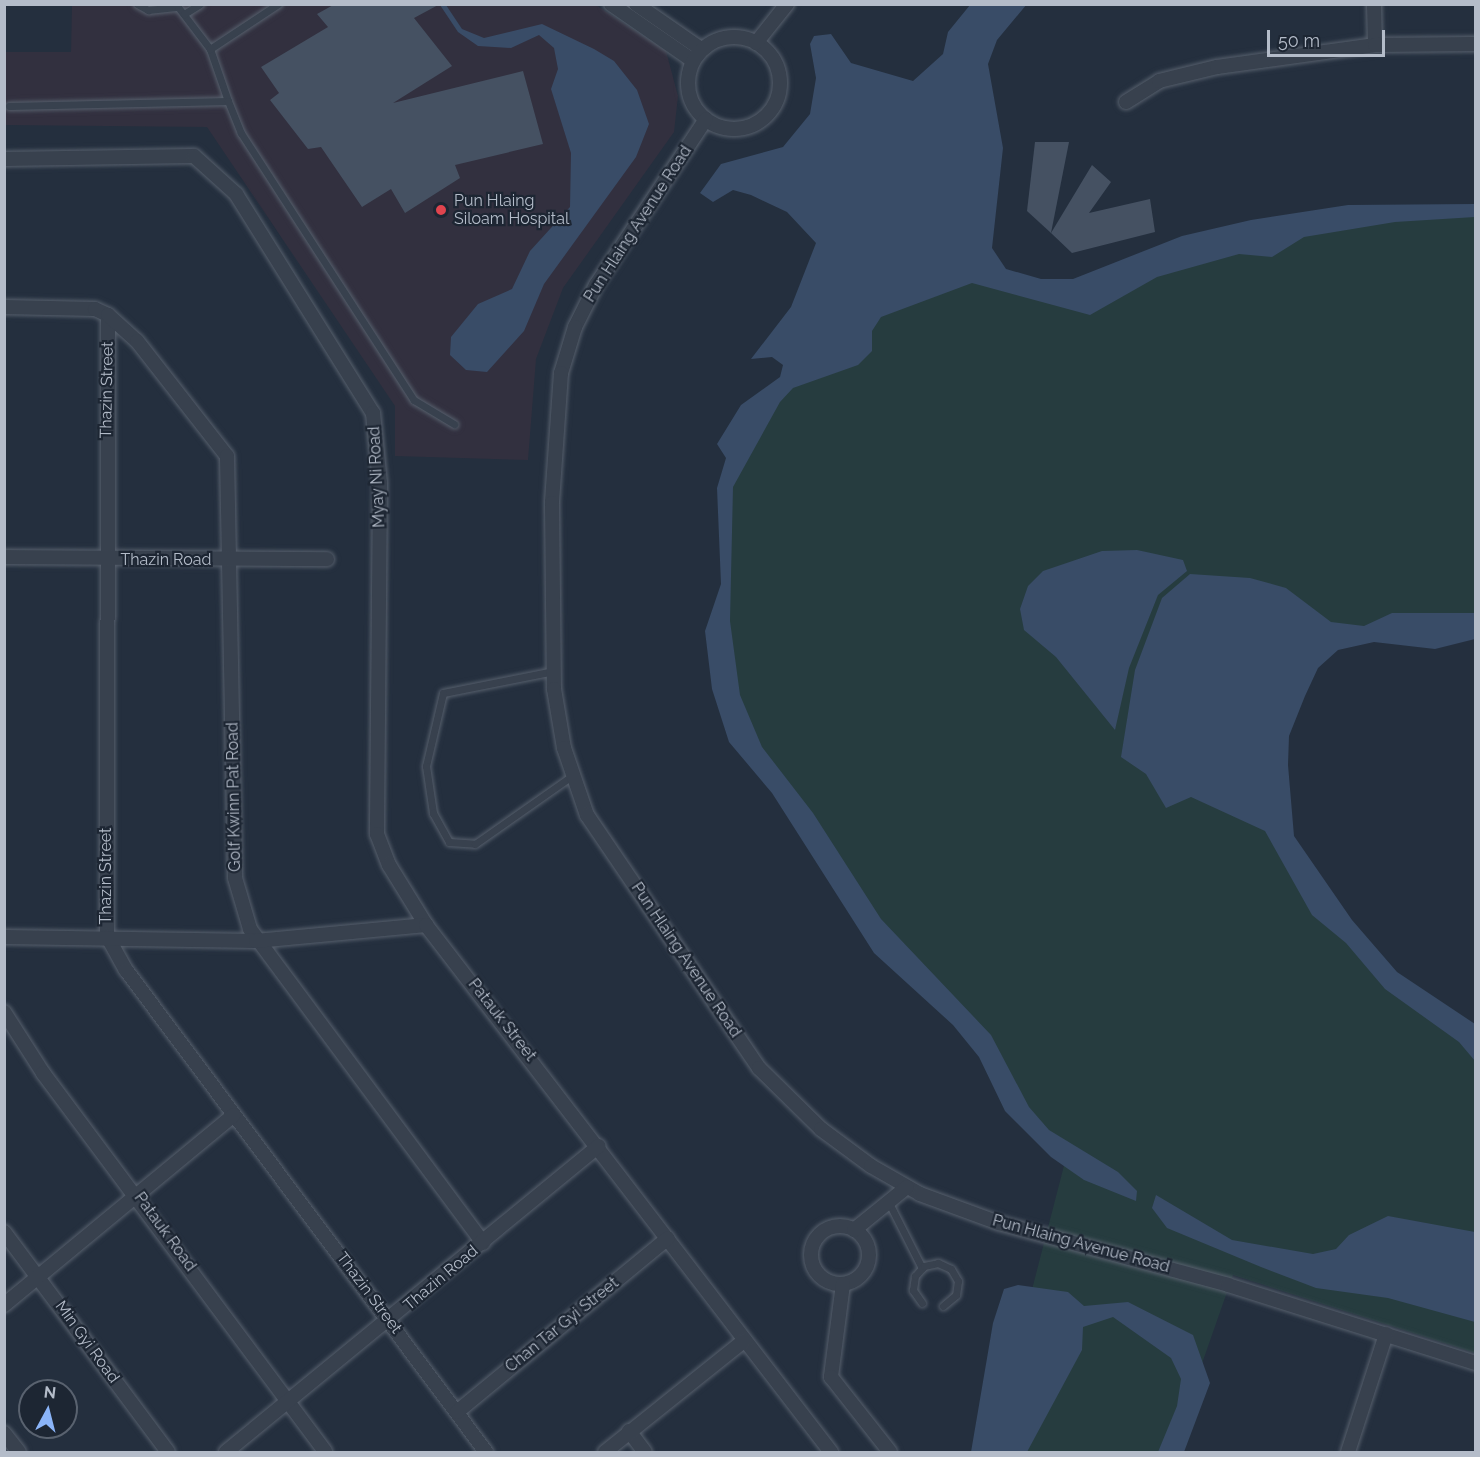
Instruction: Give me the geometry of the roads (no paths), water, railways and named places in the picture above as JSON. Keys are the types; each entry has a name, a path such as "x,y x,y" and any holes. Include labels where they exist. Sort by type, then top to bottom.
{"street":[{"path":"612,4 697,55"},
{"path":"636,4 697,55"},
{"path":"756,43 787,4"},
{"path":"1374,4 1375,45"},
{"path":"726,36 756,43 774,60 780,79 775,105 758,123 743,129 706,119 687,91 697,55 726,36"},
{"path":"1126,102 1159,81 1216,67 1375,45 1476,44"},
{"name":"Pun Hlaing Avenue Road","path":"706,119 596,285 575,327 561,373 552,503 554,671 564,748 587,815 759,1068 821,1129 907,1187 999,1223 1228,1285 1476,1363"},
{"name":"Myay Ni Road","path":"4,159 194,156 236,194 373,413 380,483 377,834 388,865 426,926"},
{"path":"4,307 95,309 108,315"},
{"name":"Golf Kwinn Pat Road","path":"108,315 137,341 227,456 235,878 256,941 483,1243"},
{"name":"Thazin Street","path":"108,315 104,561 107,936 126,970 486,1452"},
{"name":"Thazin Road","path":"4,557 104,561 327,558"},
{"path":"4,937 107,936 256,941 426,926"},
{"name":"Patauk Street","path":"426,926 599,1146 831,1452"},
{"name":"Patauk Road","path":"4,1012 43,1073 140,1198 325,1452"},
{"path":"4,1305 140,1198 234,1115"},
{"name":"Thazin Road","path":"226,1452 289,1404 599,1146"},
{"path":"854,1230 907,1187"},
{"path":"837,1227 854,1230 869,1249 868,1265 858,1278 843,1284 820,1276 811,1254 822,1233 837,1227"},
{"name":"Min Gyi Road","path":"4,1232 168,1452"},
{"name":"Chan Tar Gyi Street","path":"457,1412 668,1238"},
{"path":"843,1284 831,1377 890,1452"},
{"path":"1348,1452 1386,1334"},
{"path":"605,1452 745,1340"},
{"path":"629,1431 645,1452"},
{"path":"4,1433 19,1452"}],"lane":[{"path":"137,4 148,10 178,6 210,49 241,133 414,400 454,423"},
{"path":"184,14 200,4"},
{"path":"210,49 278,4"},
{"path":"9,106 228,101"},
{"path":"554,671 442,693 426,766 433,813 449,842 475,844 573,775"},
{"path":"889,1203 922,1268"},
{"path":"922,1303 913,1283 922,1268 938,1263 956,1274 957,1295 943,1306"}],"water":[{"path":"1027,4 997,40 988,64 1003,148 992,248 1006,269 1041,279 1073,279 1182,236 1251,220 1348,205 1475,204 1475,217 1395,222 1304,237 1272,257 1239,254 1157,277 1090,315 972,283 881,317 872,331 872,351 858,365 793,388 780,402 733,487 730,621 740,695 762,747 813,813 881,919 991,1035 1029,1107 1049,1130 1118,1172 1137,1191 1136,1201 1084,1180 1051,1157 1005,1111 979,1057 953,1025 874,953 772,793 729,742 712,689 705,631 721,584 717,488 726,458 717,444 741,405 780,377 783,365 772,357 751,359 791,307 816,243 787,212 751,195 733,190 713,202 700,193 721,164 783,147 810,114 816,78 810,44 814,36 831,34 851,63 913,81 943,54 948,32 970,5"},
{"path":"440,5 446,5 462,29 484,38 542,24 594,49 614,61 637,90 649,124 636,157 544,284 524,331 487,372 466,370 450,355 451,337 478,304 512,289 530,251 570,207 571,153 551,89 558,69 554,48 539,35 511,48 478,46 458,32"},
{"path":"1137,550 1183,560 1187,571 1158,595 1129,668 1115,730 1056,657 1024,630 1020,609 1028,586 1043,571 1102,551"},
{"path":"1190,574 1250,578 1286,588 1331,622 1364,626 1392,613 1475,613 1475,639 1435,649 1374,642 1338,650 1318,668 1305,696 1289,736 1288,765 1294,836 1352,920 1397,972 1475,1024 1475,1061 1459,1042 1385,989 1346,943 1312,915 1265,831 1191,797 1166,808 1146,774 1121,757 1135,670 1162,598"},
{"path":"1156,1195 1232,1240 1313,1254 1336,1249 1349,1235 1388,1216 1475,1232 1475,1322 1388,1298 1316,1288 1261,1267 1167,1228 1152,1208"},
{"path":"1018,1285 1068,1292 1084,1306 1128,1302 1193,1335 1210,1383 1184,1452 1158,1452 1177,1406 1181,1379 1171,1358 1113,1317 1083,1327 1082,1350 1027,1452 971,1452 993,1323 1004,1289"}],"place":[{"name":"Pun Hlaing Siloam Hospital","path":"441,210"}]}
